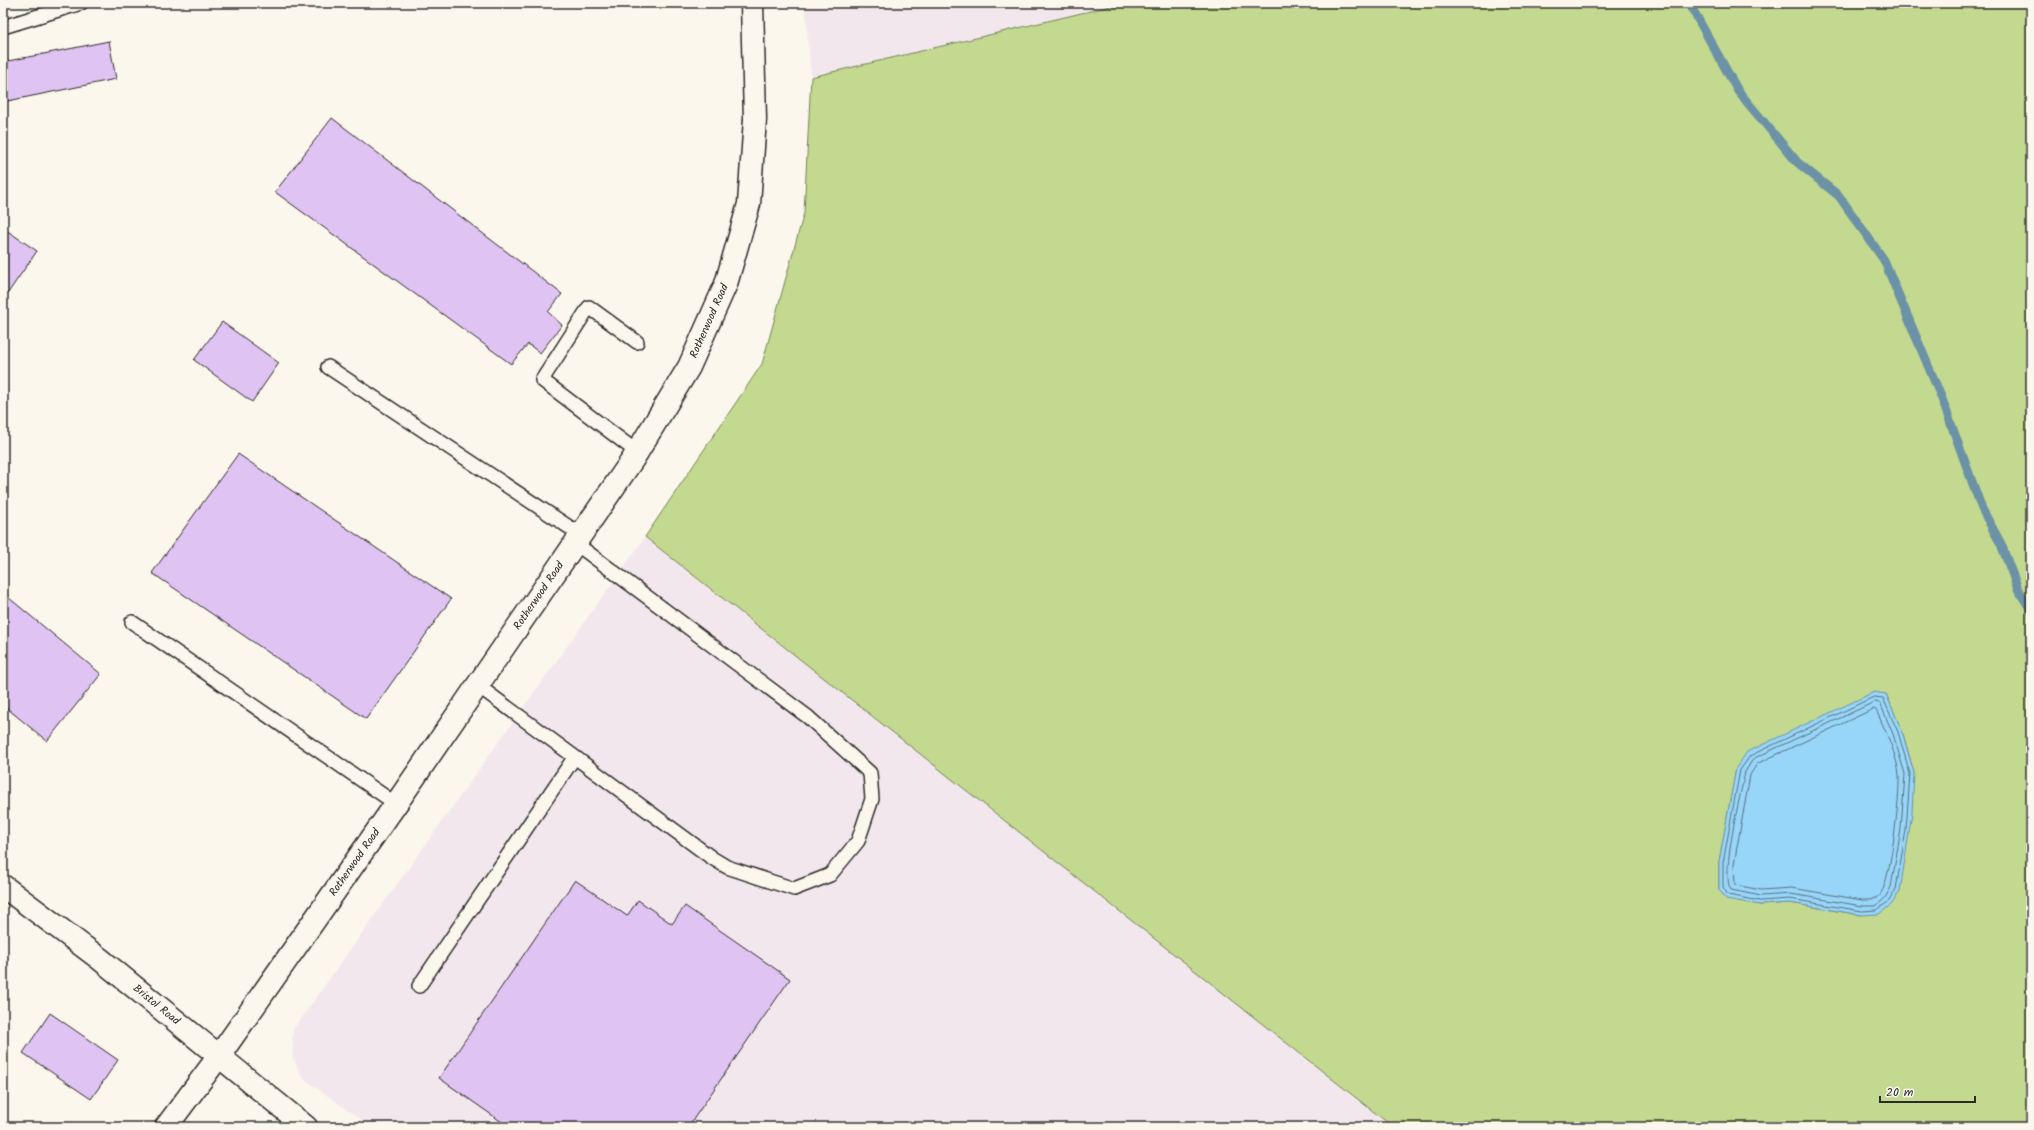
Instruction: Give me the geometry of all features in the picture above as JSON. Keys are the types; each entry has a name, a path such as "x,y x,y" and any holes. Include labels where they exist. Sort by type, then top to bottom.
{"street":[{"name":"Rotherwood Road","path":"166,1127 219,1056 396,804 637,452 689,366 726,284 749,204 755,119 752,3"},
{"name":"Bristol Road","path":"3,886 100,960 306,1127"}],"lane":[{"path":"3,27 81,3"},
{"path":"637,342 589,307 542,380 637,452"},
{"path":"328,367 578,539 808,717 870,773 872,800 858,841 830,875 794,889 727,867 712,858 574,758 477,685"},
{"path":"132,622 396,804"},
{"path":"419,986 574,758"}],"shaded area":[{"path":"805,3 1124,3 811,77"},
{"path":"645,537 1393,1127 371,1127 303,1078 292,1056 293,1030"}],"green space":[{"path":"1124,3 2031,3 2031,1127 1393,1127 645,537 762,364 804,213 811,77","holes":["1886,694 1902,731 1914,773 1861,915 1790,903 1760,905 1719,889 1719,862 1736,769"]}],"water":[{"path":"1874,692 1886,694 1902,731 1914,773 1912,813 1900,891 1892,904 1879,914 1862,915 1790,903 1760,905 1726,899 1719,889 1719,862 1736,768 1747,752"}],"building":[{"path":"109,41 116,79 3,102 3,62"},
{"path":"332,118 562,294 548,312 562,325 540,353 528,344 511,364 275,192"},
{"path":"3,228 37,251 3,300"},
{"path":"222,322 279,363 252,402 194,360"},
{"path":"238,454 451,599 366,719 152,573"},
{"path":"3,593 101,674 47,741 3,705"},
{"path":"575,880 627,916 638,900 672,924 685,906 790,979 688,1127 509,1127 439,1078"},
{"path":"50,1013 118,1060 91,1099 23,1053"},
{"path":"3,1118 11,1127 3,1127"}],"waterway":[{"path":"1689,3 1738,91 1797,162 1839,196 1884,260 1942,399 1982,509 2001,544 2018,589 2031,610"}]}
